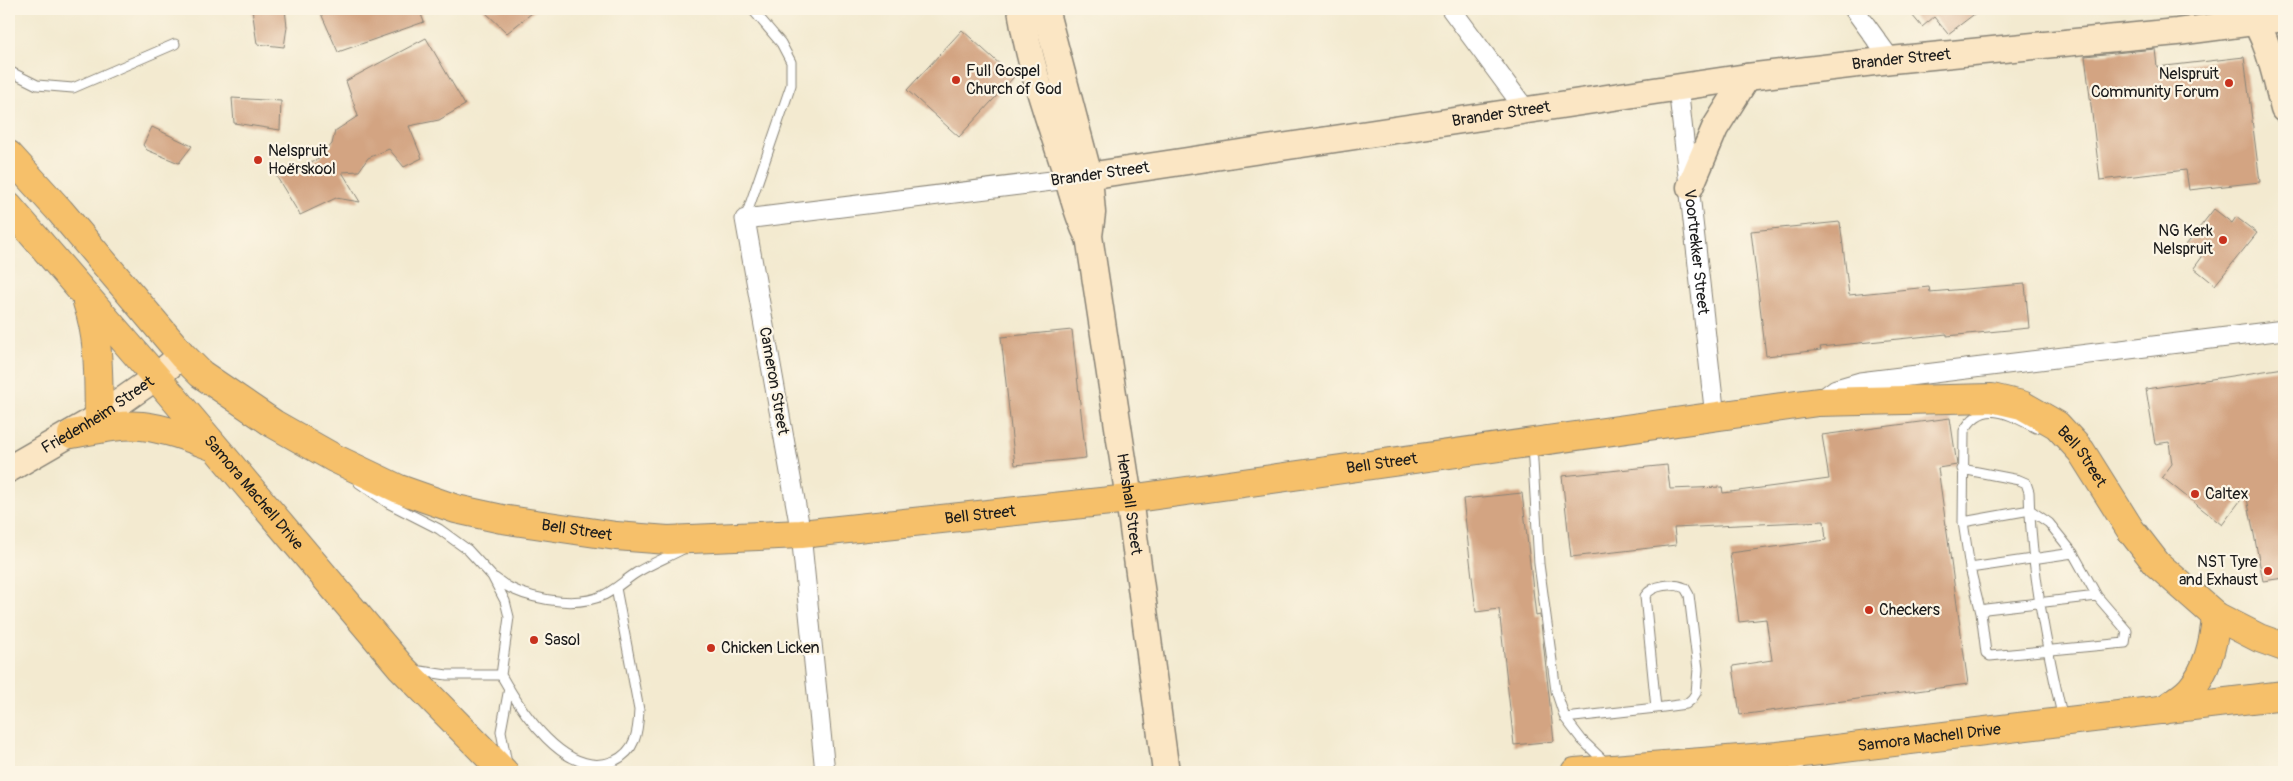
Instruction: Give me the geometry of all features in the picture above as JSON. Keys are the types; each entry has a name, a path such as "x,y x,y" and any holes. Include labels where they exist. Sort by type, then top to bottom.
{"main road":[{"path":"9,155 60,211 182,355"},
{"name":"Samora Machell Drive","path":"9,207 156,377 401,668 504,772"},
{"path":"85,295 95,327 97,343 99,417"},
{"name":"Bell Street","path":"182,355 201,374 274,424 316,448 399,489 456,508 502,519 616,536 668,540 801,534 1129,499 1818,402 1992,398 2022,405 2057,425 2081,451 2130,529 2157,564 2216,616 2259,638 2284,647"},
{"path":"72,434 122,426 141,426 171,432 214,447"},
{"path":"2162,711 2190,690 2203,670 2215,638 2216,616"},
{"name":"Samora Machell Drive","path":"1589,771 1811,752 2284,695"}],"street":[{"name":"Henshall Street","path":"1021,9 1024,33 1092,213 1089,236 1129,499 1166,772"},
{"name":"Henshall Street","path":"1045,9 1078,177"},
{"path":"1451,9 1525,109"},
{"path":"1854,9 1891,60"},
{"path":"2177,32 2199,9"},
{"name":"Brander Street","path":"745,219 1078,177 1747,77 1891,60 2177,32 2272,17"},
{"path":"2272,17 2272,60 2284,109"},
{"path":"1690,187 1715,128 1747,77"},
{"name":"Voortrekker Street","path":"1678,87 1715,417"},
{"name":"Cameron Street","path":"745,219 801,534 825,772"},
{"name":"Bell Street","path":"1818,402 1836,389 1860,382 2284,330"},
{"name":"Friedenheim Street","path":"9,469 99,417 156,377 182,355"}],"lane":[{"name":"Cameron Street","path":"745,219 791,85 791,62 781,44 752,9"},
{"path":"9,71 37,85 73,88 175,44"},
{"path":"1963,522 2030,510 2050,522 2073,553 2096,596 2127,631 2125,643 1990,656 1986,653 1980,618 1981,612 1970,568 1963,522 1962,469 1964,431 1979,414 1991,412 2005,413 2081,451"},
{"path":"1532,443 1539,564 1556,691 1565,718 1582,740 1589,771"},
{"path":"316,448 346,475 388,503 439,529 468,550 500,583 525,595 554,600 586,599 603,596 637,572 704,538"},
{"path":"1962,469 2026,483 2029,492 2035,560 2047,651 2064,723"},
{"path":"1970,568 2073,553"},
{"path":"492,576 505,601 508,617 501,675 520,707 545,738 564,753 582,763 604,766 632,749 638,730 638,710 616,588"},
{"path":"1565,718 1656,708 1686,704 1696,693 1698,669 1689,595 1685,588 1680,586 1654,587 1649,589 1645,596 1656,708"},
{"path":"1981,612 1986,609 2096,596"},
{"path":"401,668 447,676 501,675"},
{"path":"509,688 501,731 509,772"},
{"path":"1793,772 1811,752"}],"building":[{"path":"252,9 285,9 287,27 284,47 257,44"},
{"path":"319,9 419,9 424,22 338,52"},
{"path":"482,9 537,9 507,33"},
{"path":"1907,9 1981,9 1948,34 1934,17 1922,27"},
{"path":"962,30 1014,77 959,137 907,90"},
{"path":"426,38 465,105 439,120 409,126 422,158 404,167 389,149 368,158 359,171 342,172 360,202 336,198 300,215 275,174 319,159 332,144 335,131 358,116 346,81"},
{"path":"2155,49 2157,67 2244,57 2260,182 2189,190 2186,170 2100,180 2085,56"},
{"path":"232,98 281,101 280,130 234,123"},
{"path":"152,127 192,146 179,163 147,150 143,145"},
{"path":"2214,209 2232,223 2236,217 2257,233 2215,285 2194,268 2202,257 2186,245"},
{"path":"1840,222 1849,295 1929,287 1930,292 2025,284 2029,328 1820,347 1821,350 1766,356 1751,231"},
{"path":"1072,330 1086,458 1015,465 1001,337"},
{"path":"2284,368 2284,578 2263,581 2246,493 2222,525 2162,477 2172,464 2169,442 2155,444 2146,389"},
{"path":"1950,418 1957,465 1938,468 1968,684 1740,715 1733,666 1772,660 1766,619 1739,622 1730,553 1826,540 1824,521 1674,528 1676,545 1571,557 1562,476 1667,465 1670,489 1722,487 1723,493 1829,479 1822,435"},
{"path":"1522,493 1536,616 1540,615 1554,741 1514,745 1499,609 1476,612 1463,499"}],"place":[{"name":"Full Gospel Church of God","path":"956,80"},
{"name":"Nelspruit Community Forum","path":"2229,83"},
{"name":"Nelspruit Hoërskool","path":"258,160"},
{"name":"NG Kerk Nelspruit","path":"2223,240"},
{"name":"Caltex","path":"2195,494"},
{"name":"NST Tyre and Exhaust","path":"2268,571"},
{"name":"Checkers","path":"1869,610"},
{"name":"Sasol","path":"534,640"},
{"name":"Chicken Licken","path":"711,648"}]}
